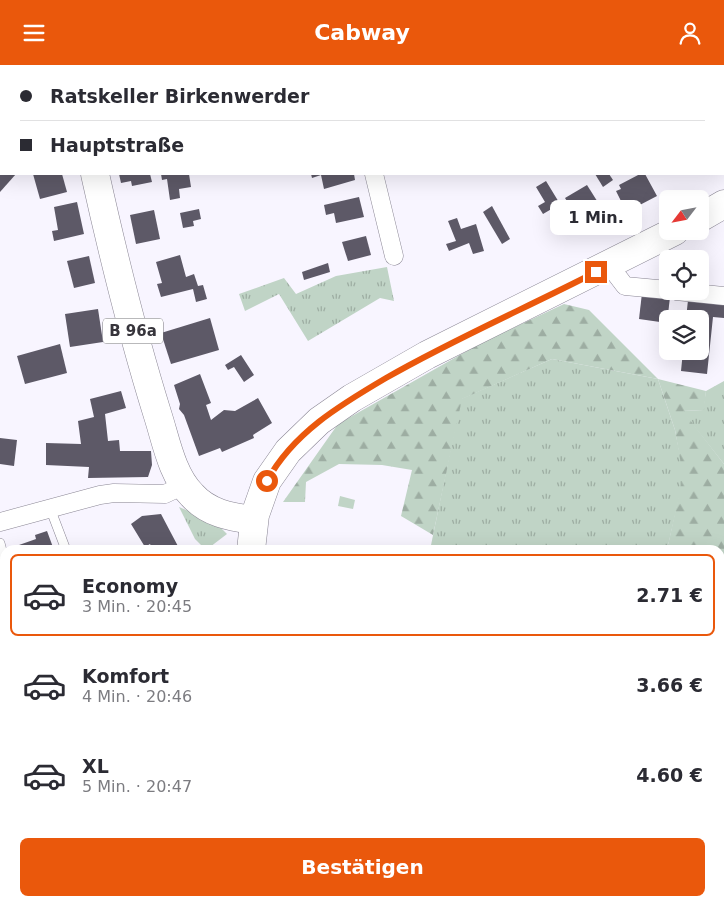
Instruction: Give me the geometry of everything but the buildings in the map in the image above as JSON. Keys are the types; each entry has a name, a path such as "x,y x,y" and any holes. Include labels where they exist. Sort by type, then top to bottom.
{"main road":[{"name":"B 96a","path":"95,175 120,288 167,446 184,485 191,495 210,510 226,516 253,521"},
{"path":"709,213 724,204"},
{"path":"251,545 253,521 264,487 276,466 301,437 327,415 427,355 659,239"}],"street":[{"path":"374,175 394,256"},
{"path":"609,265 625,286 659,289"},
{"path":"709,295 724,297"},
{"path":"0,522 114,493 165,494 184,485"}],"lane":[{"path":"50,508 64,545"}],"green space":[{"path":"387,267 394,301 380,298 308,341 279,294 245,311 239,294 284,278 296,294 336,276"},
{"path":"564,304 589,310 658,379 552,359 462,399 433,535 401,516 412,470 382,465 339,464 306,482 305,502 283,502 338,424 481,343"},
{"path":"552,359 658,379 675,430 684,476 668,545 431,545 461,399"},
{"path":"658,379 706,391 704,410 683,411 724,464 724,545 668,545 683,476 675,430"},
{"path":"724,381 724,464 682,411 703,410 706,391"},
{"path":"340,496 355,500 353,509 338,506"},
{"path":"179,507 215,522 227,534 213,545 201,545 195,539"}],"route":[{"path":"267,481 281,460 301,437 319,421 352,398 427,355 596,272"}]}
